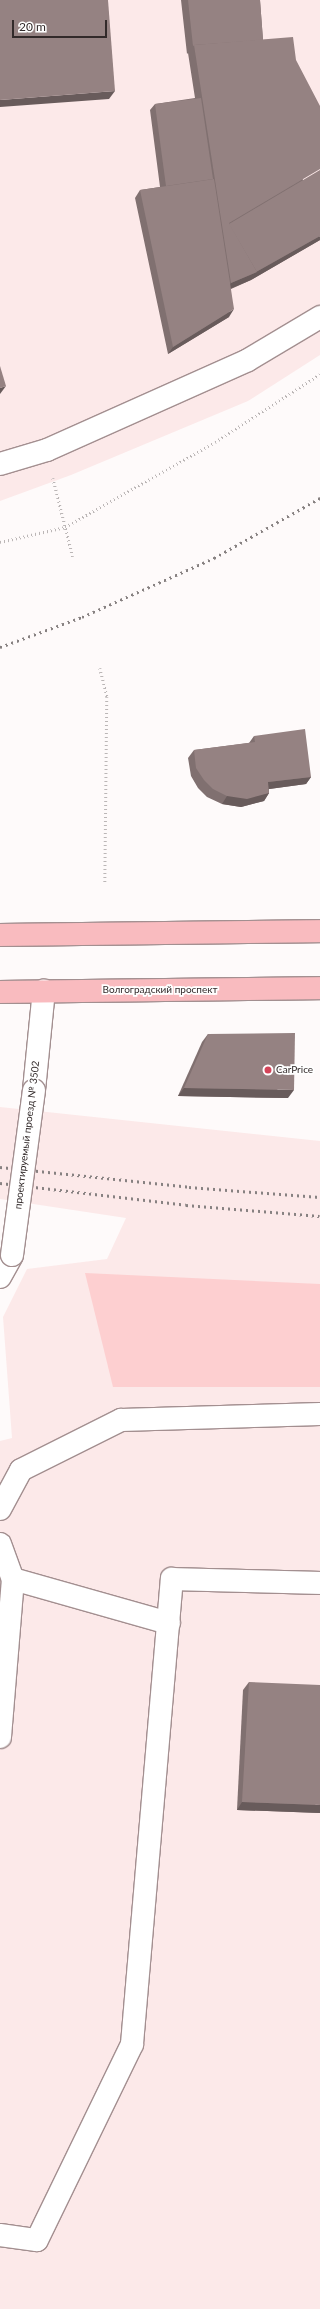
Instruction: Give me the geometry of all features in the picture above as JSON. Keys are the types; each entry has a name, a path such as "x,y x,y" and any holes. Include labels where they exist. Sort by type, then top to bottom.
{"main road":[{"path":"0,935 320,931"},
{"name":"Волгоградский проспект","path":"0,992 44,990 320,988"}],"street":[{"path":"0,464 47,450 248,360 320,317"},
{"name":"проектируемый проезд № 3502","path":"0,1277 12,1255 34,1090 44,990"},
{"path":"0,1509 21,1470 121,1420 320,1414"},
{"path":"0,1544 13,1579 0,1737"},
{"path":"13,1579 169,1623"},
{"path":"0,2236 37,2240 132,2044 172,1579 320,1583"}],"path":[{"path":"0,542 65,527 215,442 320,374"},
{"path":"47,450 73,557"},
{"path":"100,668 108,697 105,883"}],"shaded area":[{"path":"0,0 320,0 320,355 248,401 71,475 0,501"},
{"path":"0,1107 320,1141 320,2309 0,2309 0,1441 12,1438 3,1317 27,1269 107,1259 126,1218 0,1199"},
{"path":"85,1273 320,1284 320,1387 113,1387"}],"building":[{"path":"0,0 108,0 115,91 0,100"},
{"path":"188,0 260,0 263,40 193,46"},
{"path":"293,37 296,60 320,106 320,169 229,223 257,272 231,283 194,45"},
{"path":"201,98 213,179 166,186 155,104"},
{"path":"320,170 320,236 257,272 229,224"},
{"path":"214,179 234,309 173,347 140,190"},
{"path":"0,366 6,386 0,388"},
{"path":"305,729 311,777 268,782 269,793 247,799 227,796 213,789 204,780 196,768 194,750 255,742 254,736"},
{"path":"295,1033 294,1090 184,1088 208,1034"},
{"path":"249,1682 320,1685 320,1805 242,1802"}],"railway":[{"path":"0,647 82,617 214,558 320,498"},
{"path":"0,1167 189,1187 320,1197"},
{"path":"0,1183 186,1205 320,1216"}],"place":[{"name":"CarPrice","path":"268,1070"}]}
